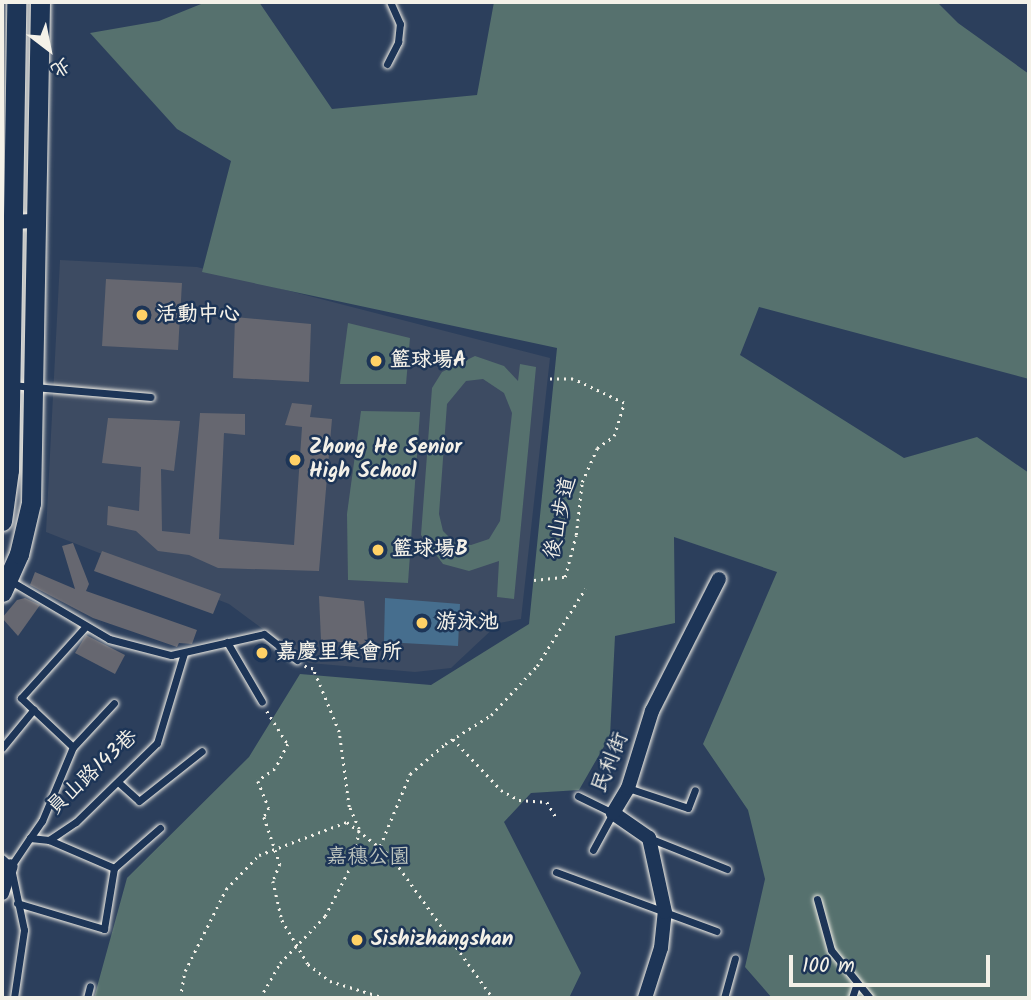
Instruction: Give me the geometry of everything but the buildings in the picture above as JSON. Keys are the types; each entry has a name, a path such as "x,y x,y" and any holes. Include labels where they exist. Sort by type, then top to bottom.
{"main road":[{"path":"2,521 10,385 7,217 16,2"},
{"path":"5,586 31,503 40,2"}],"street":[{"path":"7,217 34,221"},
{"name":"民利街","path":"649,838 613,813 628,788 652,711 719,579"},
{"path":"645,998 661,948 665,912 649,838"},
{"path":"2,893 6,862"}],"lane":[{"path":"387,64 398,42 400,24 390,2"},
{"path":"10,385 150,397"},
{"path":"5,586 109,639 171,655 264,634 298,660"},
{"path":"73,747 21,698 86,626"},
{"path":"227,642 262,702"},
{"name":"員山路143巷","path":"30,838 49,840 76,822 157,743 184,653"},
{"path":"15,998 24,930 6,862 30,838 42,821 73,747 114,703"},
{"path":"2,748 34,709"},
{"path":"118,782 139,801 202,751"},
{"path":"628,788 688,808 695,790"},
{"path":"578,796 613,813 593,850"},
{"path":"17,903 104,929 114,868 160,828"},
{"path":"649,838 727,869"},
{"path":"49,840 114,868"},
{"path":"556,872 716,931"},
{"path":"817,899 831,950 870,998"},
{"path":"724,998 735,958"},
{"path":"852,998 857,983"},
{"path":"87,998 90,986"}],"path":[{"name":"後山步道","path":"534,580 565,577 576,535 582,482 597,448 614,436 624,403 573,379 547,379"},
{"path":"380,846 410,774 453,739 491,715 537,666 585,589"},
{"path":"260,998 296,943 325,916 355,860 359,829 349,807 339,732 313,669 298,660"},
{"path":"262,702 288,744 275,769 258,781 269,808 264,817 280,864 273,881 274,900 308,964 330,981 385,998"},
{"path":"453,739 501,790 519,800 547,802 556,817"},
{"path":"180,998 185,971 226,889 259,856 347,822 380,846 441,922 468,969 493,998"}],"shaded area":[{"name":"Zhong He Senior High School","path":"60,260 197,267 550,358 521,619 499,623 451,668 415,672 309,663 229,604 46,532"},
{"name":"游泳池","path":"385,598 460,604 458,646 384,642"}],"green space":[{"name":"嘉穗公園","path":"206,2 259,2 332,109 477,95 494,2 937,2 958,23 1029,74 1029,379 759,307 740,355 904,458 977,437 1029,473 1029,998 772,998 745,967 765,879 748,810 703,744 777,572 674,537 675,623 615,636 610,736 579,790 531,793 504,822 581,973 569,998 94,998 127,878 249,757 300,674 431,685 529,624 557,348 202,272 231,161 177,129 90,33 159,21"},
{"name":"籃球場A","path":"348,323 410,338 406,384 340,384"},
{"path":"475,356 504,366 518,381 520,364 536,367 514,599 497,597 499,561 469,571 443,564 421,535 432,388 442,372","holes":["483,379 504,393 512,413 500,521 489,539 471,545 455,543 443,531 439,514 447,404 466,381"]},
{"path":"361,411 420,412 408,583 348,580 347,514"}],"place":[{"name":"活動中心","path":"142,315"},
{"name":"籃球場A","path":"376,361"},
{"name":"Zhong He Senior High School","path":"295,460"},
{"name":"籃球場B","path":"378,550"},
{"name":"游泳池","path":"422,623"},
{"name":"嘉慶里集會所","path":"262,653"},
{"name":"Sishizhangshan","path":"357,940"}]}
